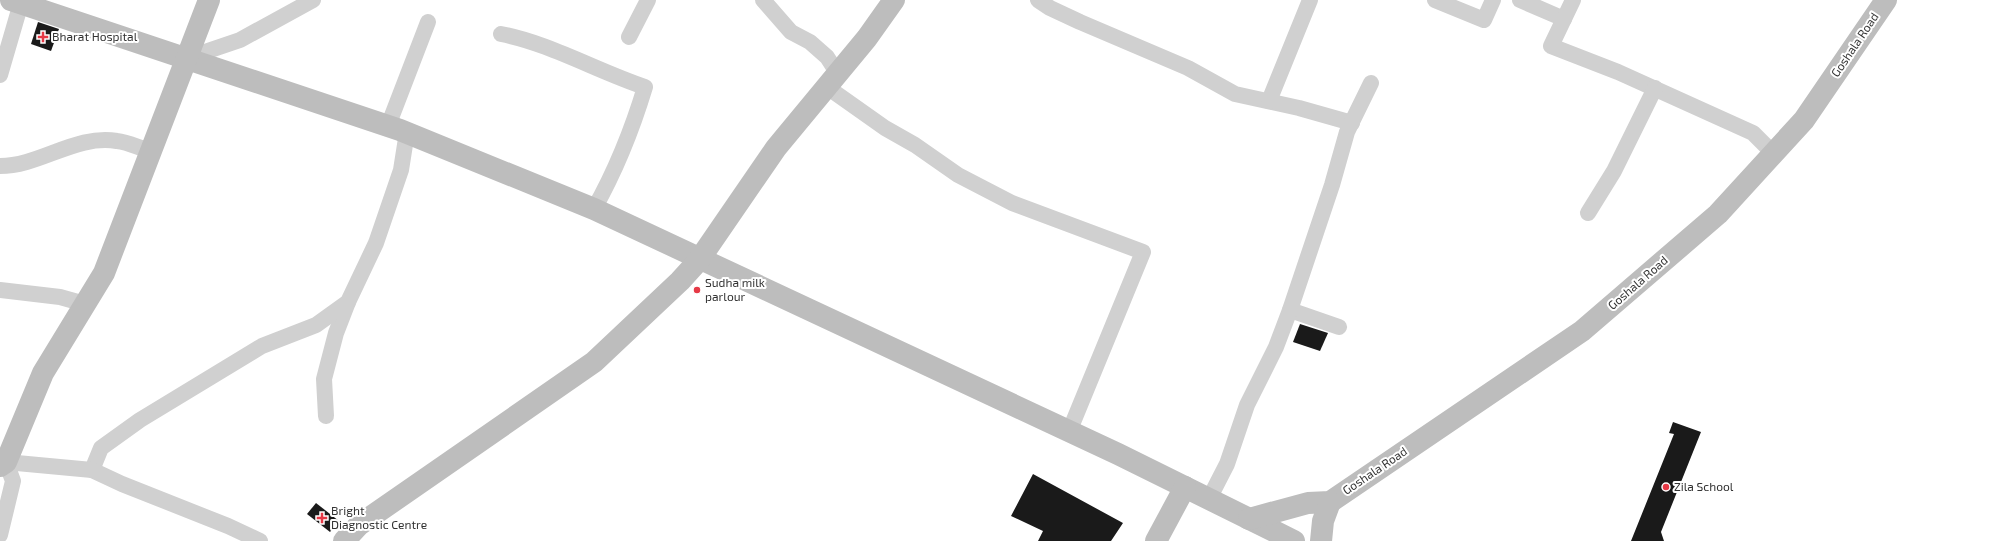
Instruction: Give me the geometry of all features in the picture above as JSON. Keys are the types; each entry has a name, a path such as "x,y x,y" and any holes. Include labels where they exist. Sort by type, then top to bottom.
{"main road":[{"path":"3,464 43,373 104,273 209,0"},
{"path":"344,541 359,525 594,362 680,281 699,260 776,148 868,38 894,0"},
{"name":"Goshala Road","path":"1330,502 1582,331 1718,214 1804,120 1886,0"},
{"path":"16,2 398,129 594,209 699,260 1185,487 1294,541"},
{"path":"1156,541 1185,487"},
{"path":"1249,519 1308,503 1330,502 1323,521 1321,541"}],"street":[{"path":"187,58 240,40 313,0"},
{"path":"629,37 648,0"},
{"path":"763,0 791,32 810,42 827,57 832,80 885,128 915,145 958,175 1005,200 1143,252 1069,432"},
{"path":"1038,0 1050,8 1074,19 1188,68 1235,94 1352,123"},
{"path":"1268,101 1310,0"},
{"path":"1435,0 1484,20 1493,0"},
{"path":"1520,0 1564,19"},
{"path":"1573,0 1551,46 1655,88 1753,133 1774,153"},
{"path":"0,75 16,2"},
{"path":"326,416 324,379 336,333 348,302 376,243 401,170 398,129 428,22"},
{"path":"501,34 525,38 611,75 644,87 638,109 613,175 594,209"},
{"path":"1209,499 1227,464 1247,405 1276,347 1290,310 1352,123 1371,83"},
{"path":"1588,213 1614,171 1655,88"},
{"path":"0,166 21,165 65,148 100,140 117,141 150,151"},
{"path":"0,290 60,297 86,304"},
{"path":"92,470 100,448 140,420 262,346 316,325 348,302"},
{"path":"1290,310 1339,327"},
{"path":"3,464 92,470 122,484 228,526 260,541"},
{"path":"0,535 12,480 3,464"}],"building":[{"path":"38,22 59,29 51,51 31,44"},
{"path":"1300,324 1328,333 1320,351 1293,342"},
{"name":"Zila School","path":"1673,422 1701,432 1661,532 1664,541 1631,541 1674,434 1669,433"},
{"path":"1033,474 1123,523 1111,541 1038,541 1043,531 1011,516"},
{"path":"316,503 339,521 330,532 307,514"}],"place":[{"name":"Bharat Hospital","path":"43,37"},
{"name":"Sudha milk parlour","path":"697,290"},
{"name":"Zila School","path":"1666,487"},
{"name":"Bright Diagnostic Centre","path":"322,518"}]}
